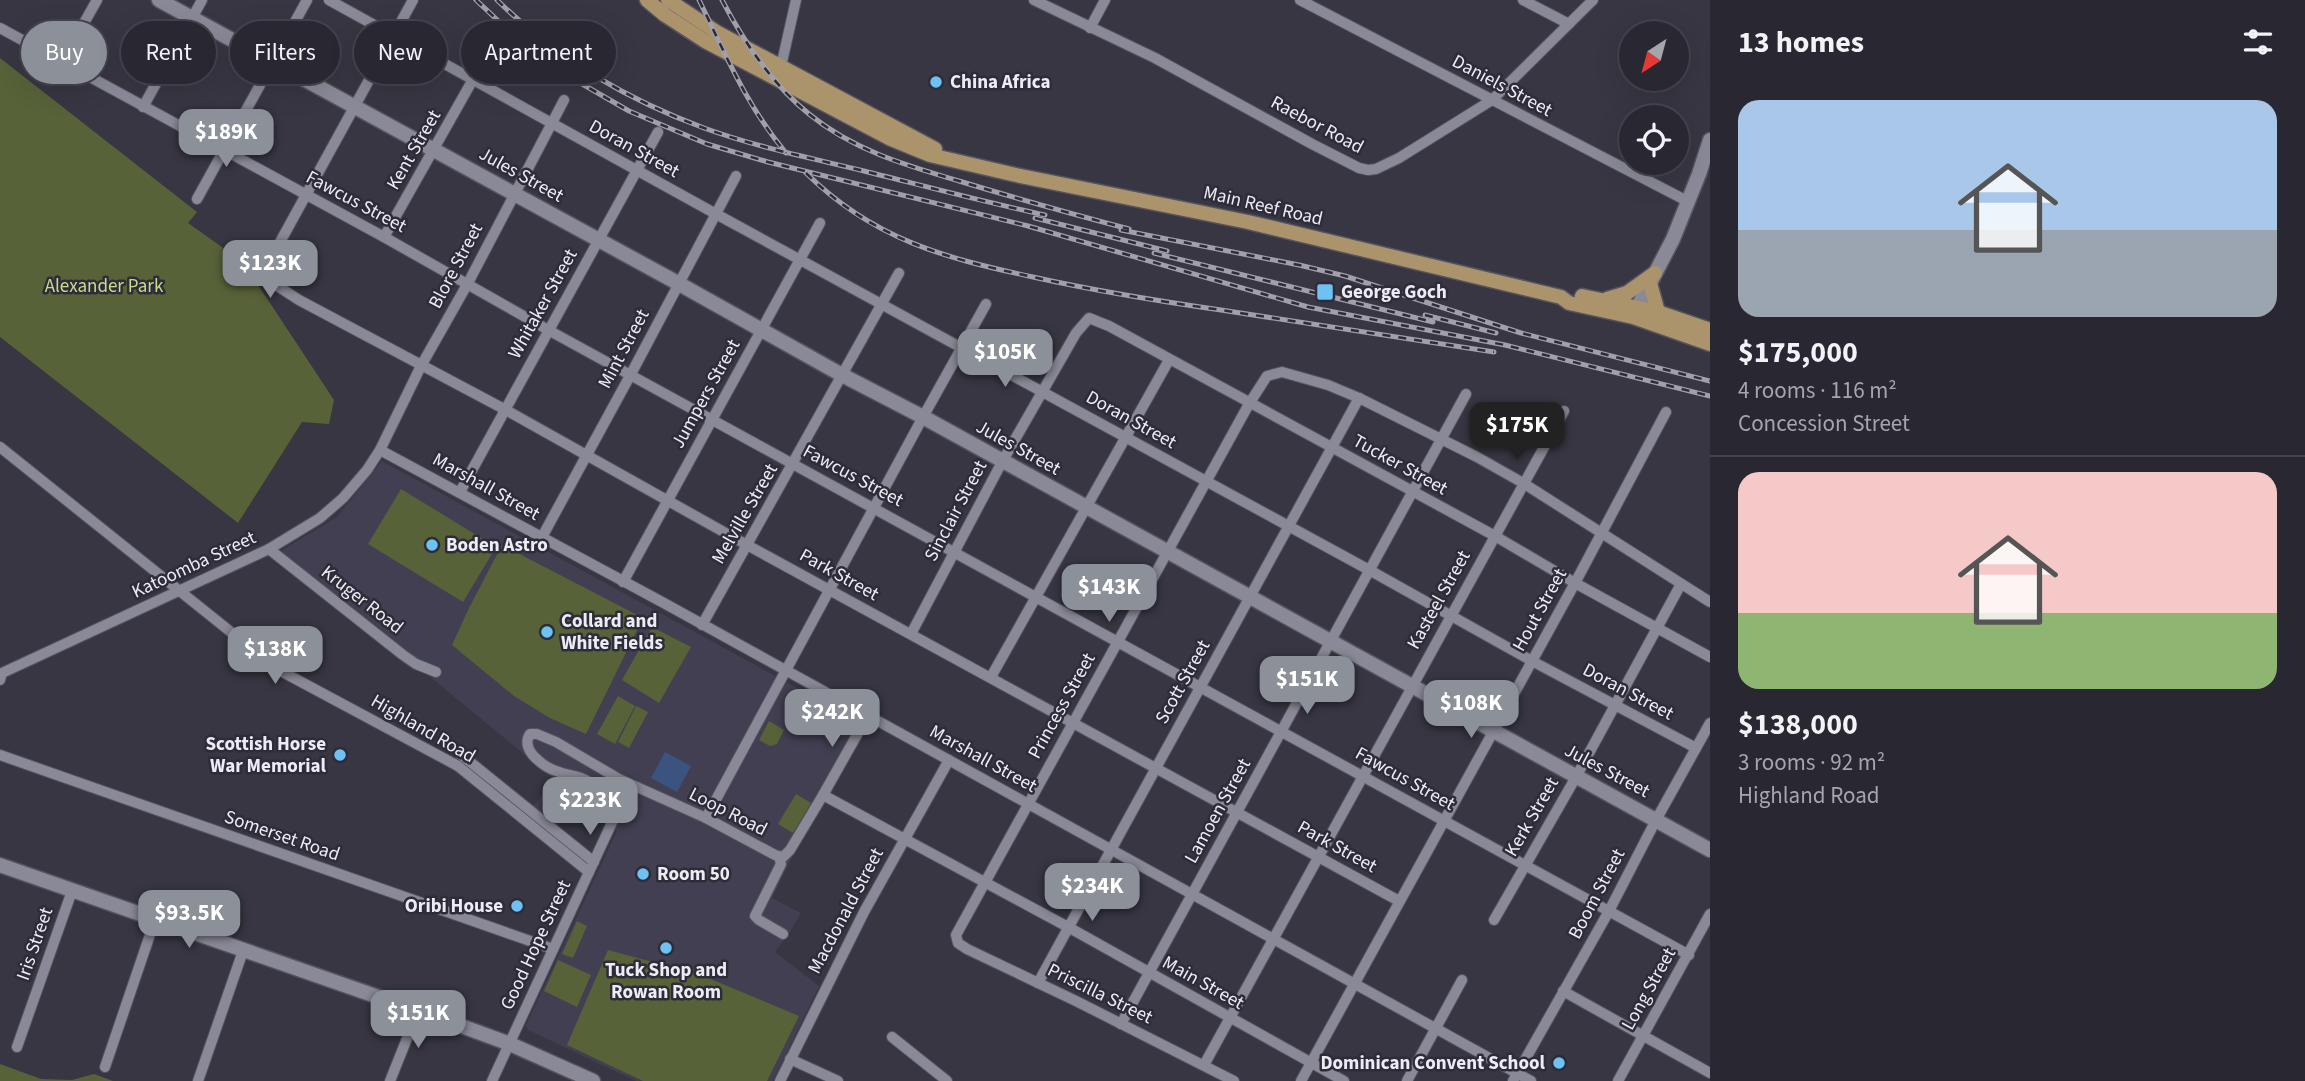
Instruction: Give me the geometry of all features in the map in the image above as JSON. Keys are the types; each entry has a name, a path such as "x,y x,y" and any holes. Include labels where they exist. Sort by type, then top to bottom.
{"main road":[{"name":"Jules Street","path":"159,0 230,38"},
{"name":"Main Reef Road","path":"647,0 682,27 738,50 956,159 1028,177 1248,222 1561,297 1569,303 1635,312 1658,312 1710,330"},
{"name":"Main Reef Road","path":"668,0 738,50"},
{"name":"Jules Street","path":"315,84 1710,850"},
{"path":"1635,312 1689,202 1710,140"},
{"path":"1602,300 1627,293 1652,278"},
{"path":"1652,278 1658,312"},
{"name":"Main Reef Road","path":"1561,297 1571,293 1602,300 1710,344"},
{"path":"0,865 510,1044 591,1081"}],"street":[{"path":"85,21 97,0"},
{"path":"144,107 202,0"},
{"path":"295,21 307,0"},
{"name":"Doran Street","path":"329,0 367,21"},
{"path":"401,21 413,0"},
{"path":"780,72 796,0"},
{"name":"Raebor Road","path":"1034,0 1155,58 1312,144 1368,170 1399,158 1492,100 1593,0"},
{"path":"1090,28 1105,0"},
{"name":"Daniels Street","path":"1300,0 1689,202"},
{"path":"1523,0 1569,24"},
{"name":"Fawcus Street","path":"0,28 21,40"},
{"name":"Fawcus Street","path":"102,84 1689,955"},
{"path":"197,200 260,84"},
{"path":"306,195 367,84"},
{"name":"Kent Street","path":"384,237 471,84"},
{"name":"Doran Street","path":"479,84 1532,661 1696,748"},
{"name":"Blore Street","path":"380,450 421,366 564,100"},
{"name":"Whitaker Street","path":"460,492 658,132"},
{"name":"Mint Street","path":"542,537 736,176"},
{"name":"Park Street","path":"306,195 274,254 266,275 272,283 1399,901"},
{"name":"Jumpers Street","path":"623,582 820,223"},
{"name":"Melville Street","path":"702,625 899,273"},
{"path":"706,818 986,304"},
{"name":"Tucker Street","path":"1076,333 1086,320 1092,319 1495,536 1710,657"},
{"name":"Sinclair Street","path":"911,634 1002,462 1076,333"},
{"path":"991,677 1169,360"},
{"name":"Princess Street","path":"956,935 1166,552 1249,404 1268,376 1282,372 1359,398"},
{"name":"Lamoen Street","path":"1121,1024 1466,394"},
{"path":"1359,398 1523,483 1710,602"},
{"name":"Scott Street","path":"1038,983 1359,398"},
{"name":"Kasteel Street","path":"1204,1065 1564,411"},
{"name":"Hout Street","path":"1301,1081 1666,412"},
{"name":"Highland Road","path":"0,447 286,675 393,729 458,766 591,867"},
{"name":"Marshall Street","path":"380,450 1436,1028 1515,1077 1531,1081"},
{"name":"Katoomba Street","path":"1,676 269,548 334,507 357,484 380,450"},
{"name":"Kruger Road","path":"269,548 403,655 436,672"},
{"name":"Kerk Street","path":"1494,920 1681,584"},
{"path":"823,795 867,717"},
{"name":"Boom Street","path":"1515,1077 1609,911 1710,723"},
{"name":"Loop Road","path":"613,825 614,812 606,796 588,781 573,774 559,772 539,760 526,745 530,734 537,734 556,743 619,779 706,818 779,857 786,856 823,795"},
{"name":"Highland Road","path":"459,753 591,867"},
{"name":"Somerset Road","path":"0,755 553,949"},
{"name":"Macdonald Street","path":"780,1081 904,840 949,760"},
{"name":"Main Street","path":"823,795 1344,1081"},
{"name":"Good Hope Street","path":"492,1081 613,825"},
{"path":"779,857 781,864 755,916 783,934"},
{"name":"Iris Street","path":"17,1047 72,891"},
{"name":"Long Street","path":"1619,1081 1710,914"},
{"path":"105,1067 156,920"},
{"name":"Priscilla Street","path":"956,935 956,940 967,949 1234,1081"},
{"path":"198,1081 243,951"},
{"path":"1407,1081 1462,980"},
{"path":"1563,991 1710,1073"},
{"path":"390,1081 418,1011"},
{"path":"892,1037 947,1081"},
{"path":"790,1059 838,1081"}],"shaded area":[{"path":"382,461 863,724 817,807 772,898 801,913 775,952 819,986 773,1081 636,1081 528,1030 526,1025 617,831 569,791 546,820 532,808 554,779 279,552 337,517"}],"green space":[{"name":"Alexander Park","path":"0,58 21,74 21,84 33,84 197,212 188,223 243,262 334,400 329,424 302,422 238,523 0,337"},
{"name":"Boden Astro","path":"401,489 496,547 463,602 368,544"},
{"name":"Collard and White Fields","path":"502,545 643,618 586,734 550,718 514,696 452,645"},
{"path":"652,627 691,647 659,703 622,680"},
{"path":"618,696 635,706 615,744 597,734"},
{"path":"636,706 648,712 629,748 618,742"},
{"path":"769,721 784,730 777,744 770,746 759,740"},
{"path":"796,794 811,803 793,833 778,824"},
{"path":"577,921 587,926 573,958 562,954"},
{"path":"608,950 701,975 799,1016 767,1081 643,1081 567,1045"},
{"path":"558,960 591,975 577,1007 544,991"},
{"path":"0,1064 41,1079 72,1080 94,1074 113,1081 0,1081"}],"water":[{"path":"665,752 691,766 677,792 651,778"}],"railway":[{"path":"476,0 510,32 570,77 629,111 707,144 768,162 1028,226 1308,307 1505,345 1710,396"},
{"path":"497,0 543,40 594,75 648,104 704,128 784,152 1045,215"},
{"path":"699,0 748,98 786,153"},
{"path":"722,0 749,47 771,76 809,114 843,137 880,155 919,169 1129,229"},
{"path":"806,173 831,196 884,230 911,243 969,262 1127,295 1494,352"},
{"path":"1035,218 1167,251"},
{"path":"1121,230 1345,276 1521,333 1710,381"},
{"path":"1154,253 1433,322"},
{"path":"1425,315 1496,333"}],"place":[{"name":"China Africa","path":"936,82"},
{"name":"George Goch","path":"1325,292"},
{"name":"Boden Astro","path":"432,545"},
{"name":"Collard and White Fields","path":"547,632"},
{"name":"Scottish Horse War Memorial","path":"340,755"},
{"name":"Room 50","path":"643,874"},
{"name":"Oribi House","path":"517,906"},
{"name":"Tuck Shop and Rowan Room","path":"666,948"},
{"name":"Dominican Convent School","path":"1559,1063"}]}
